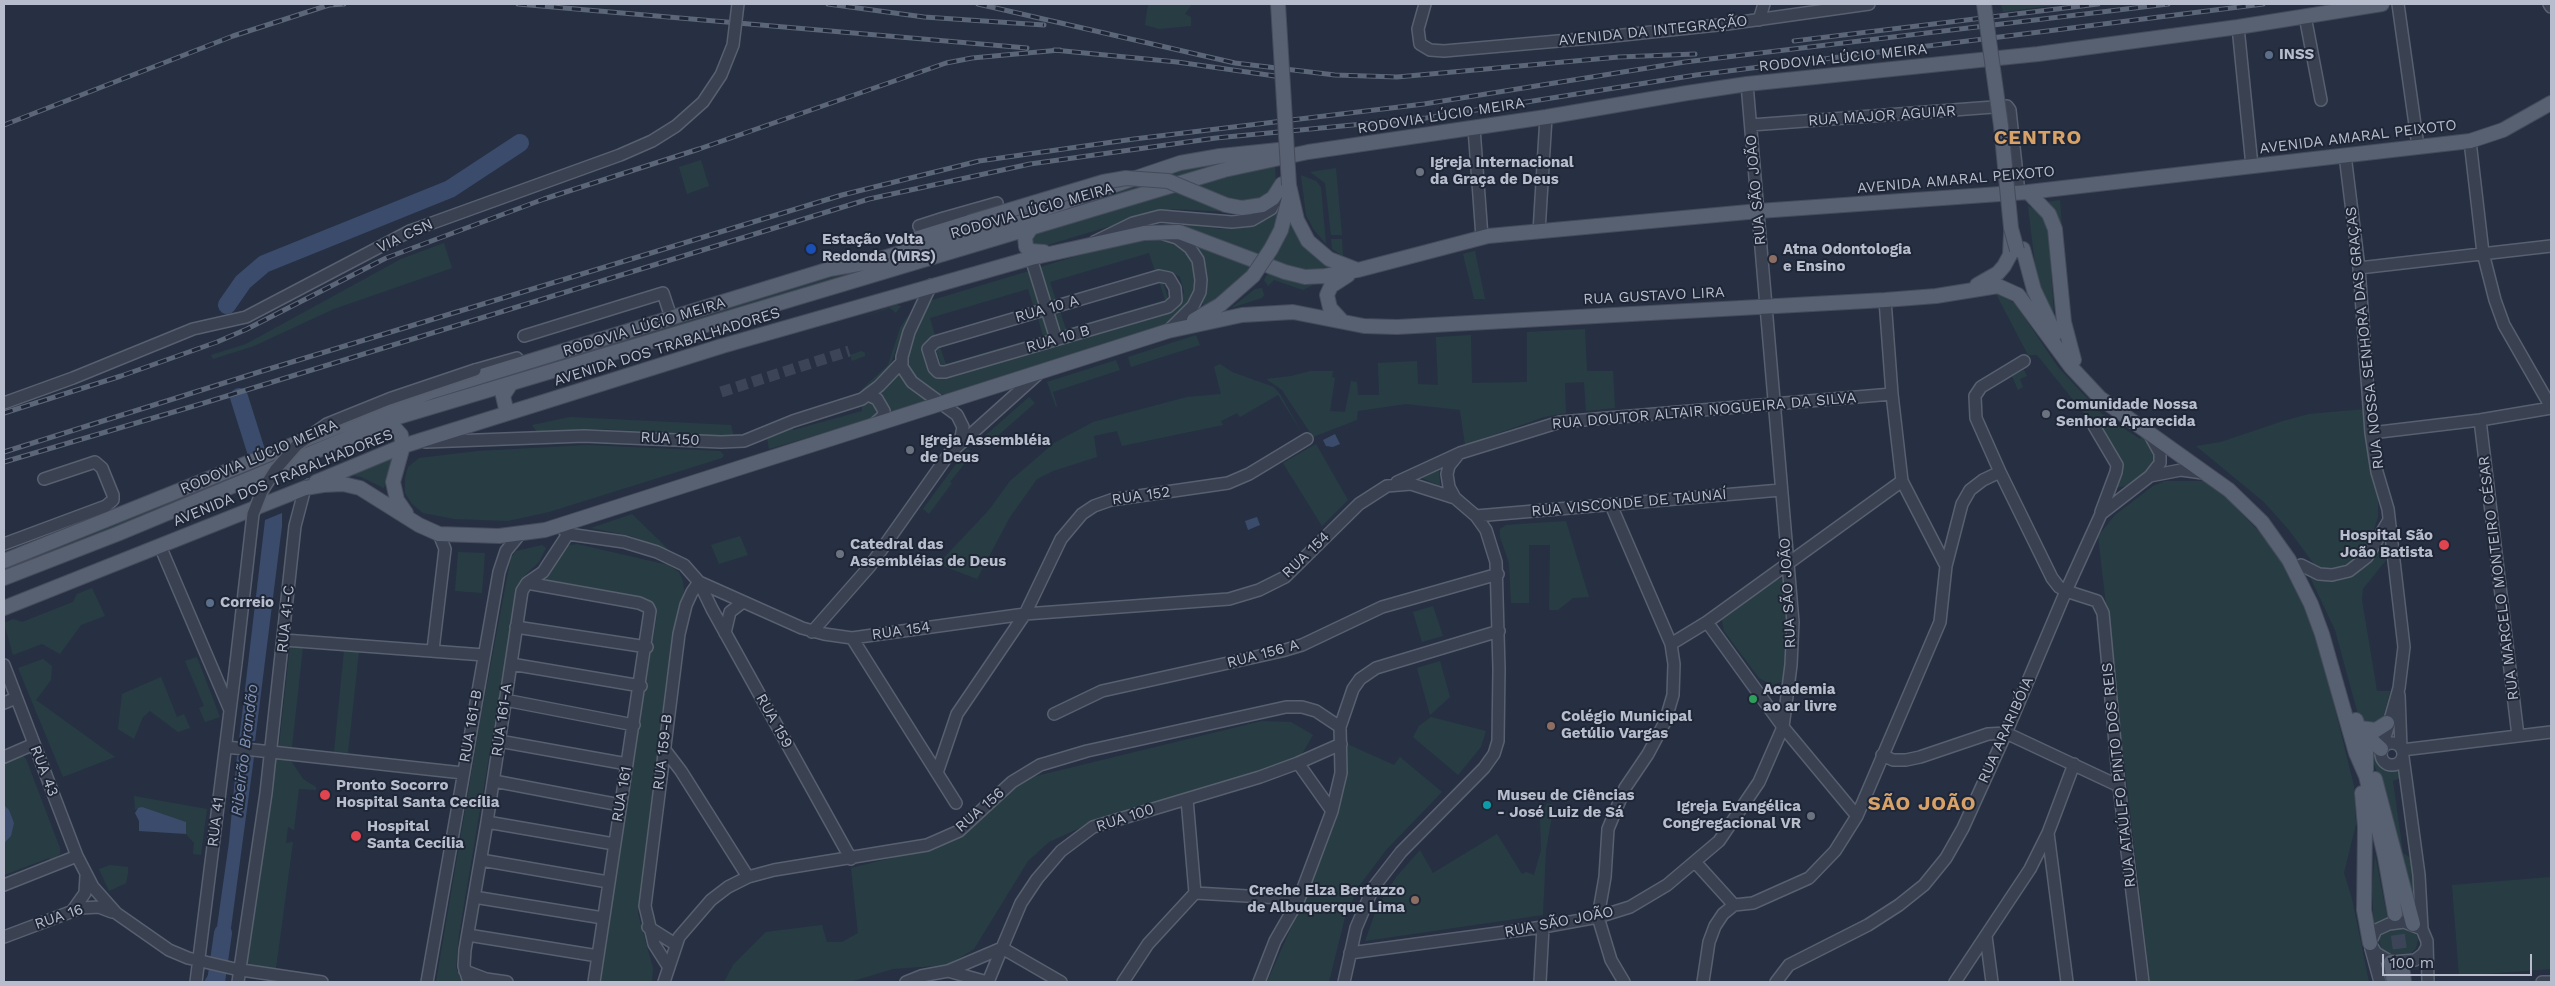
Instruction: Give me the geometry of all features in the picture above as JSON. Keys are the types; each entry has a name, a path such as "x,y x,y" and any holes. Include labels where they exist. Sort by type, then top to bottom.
{"main road":[{"path":"1270,4 1286,185 1296,220 1311,245 1329,259 1358,270"},
{"path":"307,487 334,484 354,486 366,490 413,521 438,534 520,534 564,530 729,470 944,405 1168,331 1214,309 1253,276 1271,249 1284,219 1286,185 1278,4"},
{"path":"1984,4 2001,126 2011,228 2028,293 2054,345 2082,379 2108,405 2210,475 2262,522 2296,573 2311,604 2329,652 2360,751 2385,857 2395,914"},
{"path":"1993,4 2017,250 2041,307 2074,360 2114,402 2210,466 2250,499 2277,529 2301,565 2327,620 2359,728 2365,816 2364,910 2370,946"},
{"name":"RODOVIA LÚCIO MEIRA","path":"4,578 117,534 377,425 424,408 510,384 1207,174 1308,152 1546,117 1747,84 1986,60 2238,27 2382,4"},
{"name":"AVENIDA AMARAL PEIXOTO","path":"1358,270 1482,237 1759,211 2024,192 2470,140 2503,130 2551,103"},
{"name":"RODOVIA LÚCIO MEIRA","path":"4,561 399,403 575,346 830,269 870,262 973,232 1180,163 1267,151 1308,152"},
{"path":"830,269 946,223 970,222 1103,182 1126,178 1168,181 1226,205 1248,208 1262,205 1286,185"},
{"path":"2024,192 2049,214 2055,229 2064,322 2074,360"},
{"path":"1031,228 1024,240 1028,249 1038,252 1062,250"},
{"name":"AVENIDA DOS TRABALHADORES","path":"4,608 286,496 409,444 740,341 1062,250 1153,232 1184,234 1299,276 1320,277 1358,270"},
{"path":"1967,290 1998,273 2017,250"},
{"path":"1342,321 1330,308 1328,292 1336,282 1358,270"},
{"name":"RUA GUSTAVO LIRA","path":"1168,331 1252,313 1294,312 1388,327 1884,300 1936,296 1992,286 2014,292 2054,345"},
{"path":"507,413 503,396 510,384"},
{"path":"377,425 397,429 409,444 394,472 393,489 397,500 413,521"},
{"path":"2359,728 2376,730 2387,723"},
{"path":"2359,728 2382,748"},
{"path":"2360,751 2380,793 2418,926"},
{"path":"2389,961 2400,979"}],"street":[{"name":"VIA CSN","path":"4,403 73,378 193,328 246,318 410,231 620,155 652,141 676,126 702,102 721,75 733,45 738,4"},
{"name":"AVENIDA DA INTEGRAÇÃO","path":"1425,4 1418,40 1425,48 1436,50 1604,38 1759,20 1869,4"},
{"path":"1759,20 1764,4"},
{"path":"2398,4 2418,146"},
{"path":"2305,16 2321,100"},
{"path":"2238,27 2252,166"},
{"name":"RUA SÃO JOÃO","path":"1350,953 1543,927 1598,917 1630,907 1696,863 1719,841 1735,821 1759,782 1783,727 1791,664 1793,622 1773,406 1759,211 1747,84"},
{"name":"RUA MAJOR AGUIAR","path":"1751,126 2007,106 2010,111 2024,192"},
{"path":"1539,232 1546,117"},
{"path":"1474,128 1482,237"},
{"path":"2371,433 2480,420 2551,408 2504,325 2495,300 2483,253 2470,140"},
{"name":"RUA NOSSA SENHORA DAS GRAÇAS","path":"2345,155 2359,268 2371,433 2377,472 2389,520 2404,647 2399,688 2402,751 2419,875 2418,926"},
{"path":"1092,243 1124,227 1160,216 1232,222 1252,220 1264,215 1274,205 1286,185"},
{"path":"919,226 946,223 997,203"},
{"path":"1153,232 1172,236 1186,244 1196,256 1200,266 1201,288 1199,297 1190,311 1168,331"},
{"path":"2359,268 2551,246"},
{"path":"1030,258 1056,339"},
{"name":"RUA 10 A","path":"931,360 928,349 935,342 1046,309 1159,276 1169,278 1175,288"},
{"path":"931,286 909,332 902,362 905,373 912,382 944,405 961,421 963,430 960,442"},
{"name":"RUA 10 B","path":"931,360 935,370 942,372 1168,307 1177,298 1175,288"},
{"path":"524,336 663,293 671,317"},
{"path":"1884,300 1902,481 1946,566"},
{"name":"RUA 41","path":"196,980 229,748 230,710 253,514 262,491 276,469 297,445 327,424 389,399 475,370 575,346"},
{"path":"2024,361 1985,383 1975,396 1976,418 2052,578 2059,587 2066,591"},
{"name":"RUA 150","path":"409,444 584,436 739,441 793,421 850,404 868,395 902,362"},
{"path":"812,632 874,560 940,465 960,442 977,431 1037,375"},
{"name":"RUA DOUTOR ALTAIR NOGUEIRA DA SILVA","path":"1393,484 1460,453 1538,427 1570,420 1773,406 1892,394"},
{"path":"868,395 877,399 884,411 883,416 872,427"},
{"name":"RUA MARCELO MONTEIRO CÉSAR","path":"2480,420 2518,736"},
{"name":"RUA ARARIBÓIA","path":"1776,982 1789,965 1868,925 1899,906 1924,885 1946,858 1963,828 2006,733 2101,514 2116,472 2116,465 2094,426"},
{"path":"2148,432 2161,456 2160,463 2150,476"},
{"name":"RUA 152","path":"937,773 957,714 1025,614 1061,539 1078,518 1094,506 1119,498 1228,483 1249,474 1307,439"},
{"path":"1344,982 1358,919 1379,879 1401,852 1480,772 1494,754 1499,733 1498,574 1491,541 1476,516 1455,498 1449,487 1447,474 1451,462 1460,453"},
{"path":"4,544 106,506 113,500 113,495 102,468 95,462 44,479"},
{"path":"2150,476 2181,470 2210,475"},
{"path":"1703,982 1709,942 1715,926 1723,914 1734,905 1753,904 1809,878 1835,851 1856,816 1940,622 1946,566 1962,504 1970,490 1983,480 2000,472"},
{"name":"RUA ARARIBÓIA","path":"2101,514 2150,476"},
{"path":"1671,644 1707,622 1902,481"},
{"path":"1393,484 1418,486 1455,498"},
{"name":"RUA 154","path":"564,530 624,542 657,552 684,565 699,582 743,602 812,632 852,638 1025,614 1213,601 1259,590 1291,572 1359,504 1393,484"},
{"name":"RUA 41-C","path":"238,982 238,970 271,752 294,536 307,487"},
{"name":"RUA VISCONDE DE TAUNAÍ","path":"1476,516 1781,490"},
{"path":"1611,504 1671,644 1674,664 1673,695 1665,722 1648,754 1625,788 1608,829 1605,877 1598,917 1611,960 1624,982"},
{"path":"2301,565 2319,574 2332,575 2349,572 2367,557 2389,520"},
{"path":"527,583 543,572 564,530"},
{"path":"432,650 445,549 438,534"},
{"name":"RUA 161-B","path":"427,982 501,565 510,546 520,534"},
{"path":"160,546 230,710"},
{"name":"RUA 156 A","path":"1054,714 1102,691 1282,652 1382,607 1498,574"},
{"name":"RUA 159","path":"699,582 725,633 851,859"},
{"name":"RUA 159-B","path":"668,966 654,944 648,927 645,906 665,750 670,690 682,619 692,592 699,582"},
{"name":"RUA 161","path":"527,583 639,603 648,607 650,620 647,647 620,805 594,982"},
{"name":"RUA 161-A","path":"469,982 465,971 468,935 494,781 522,591 527,583"},
{"name":"RUA ATAÚLFO PINTO DOS REIS","path":"2066,591 2096,601 2103,613 2119,786 2143,982"},
{"path":"725,633 730,612 743,602"},
{"path":"1707,622 1783,727 1856,816"},
{"path":"516,628 647,647"},
{"path":"1258,982 1275,941 1298,899 1332,811 1340,773 1340,727 1352,689 1360,679 1376,668 1499,631"},
{"path":"852,638 956,803"},
{"path":"284,640 484,655"},
{"path":"511,664 641,686"},
{"name":"RUA 43","path":"4,665 86,876 98,894 116,913 169,950 199,962"},
{"name":"RUA NOSSA SENHORA DAS GRAÇAS","path":"2382,748 2387,723 2399,688"},
{"path":"4,703 16,698"},
{"path":"505,700 634,725"},
{"name":"RUA 156","path":"664,982 675,944 712,900 728,887 748,877 774,870 851,859 927,845 959,831 1012,782 1040,766 1087,750 1286,707 1302,707 1316,711 1340,727"},
{"path":"2402,751 2399,763 2388,765 2382,760 2382,748 2393,743 2402,751 2551,732"},
{"path":"1882,755 1893,760 1920,758 1988,734 2006,733 2119,786"},
{"path":"499,741 627,764"},
{"path":"4,757 34,744"},
{"name":"RUA 100","path":"987,982 1021,903 1061,852 1093,827 1298,763 1341,744"},
{"path":"229,748 463,773"},
{"path":"665,750 748,877"},
{"path":"1298,763 1332,811"},
{"path":"1955,982 2030,869 2048,833 2074,764"},
{"path":"494,781 620,805"},
{"path":"1123,982 1148,944 1195,893 1187,799"},
{"path":"487,822 614,844"},
{"path":"2048,833 2067,982"},
{"path":"4,885 77,856"},
{"path":"481,860 608,882"},
{"path":"1696,863 1734,905"},
{"path":"72,911 85,893 86,876"},
{"path":"1195,893 1298,899"},
{"path":"474,897 603,918"},
{"name":"RUA 16","path":"4,937 72,911 93,906 116,913"},
{"path":"2381,982 2370,946 2372,935 2382,927 2400,922 2418,926 2427,947 2428,982"},
{"path":"648,927 675,944"},
{"path":"1540,982 1543,927"},
{"path":"468,935 598,956"},
{"path":"1986,936 1992,982"},
{"path":"2370,946 2389,961 2414,960 2424,954 2427,947"},
{"path":"906,982 921,976 948,971 1002,948 1062,982"},
{"path":"2381,982 2389,961"},
{"path":"199,962 301,981 322,982"},
{"path":"465,971 483,980 507,982"},
{"path":"948,971 987,982"},
{"path":"185,982 196,980"},
{"path":"2542,982 2551,982"}],"green space":[{"path":"1148,4 1192,4 1185,14 1191,17 1191,26 1159,29 1145,25"},
{"path":"2001,4 2063,4 2003,12"},
{"path":"1226,158 1231,163 1109,202 1058,211 974,239 436,401 4,574 4,568 107,528 389,410 1009,224 1166,171"},
{"path":"701,160 709,186 687,194 679,167"},
{"path":"1275,164 1276,185 1274,193 1231,212 1174,209 1157,212 1041,247 1034,245 1032,241 1032,237 1037,232 1162,193"},
{"path":"1336,168 1342,235 1331,235 1325,183 1310,172"},
{"path":"1301,175 1316,181 1321,187 1326,244 1314,230 1306,215"},
{"path":"2060,200 2062,227 2046,202"},
{"path":"1283,206 1283,211 1261,258 1180,229 1181,224 1220,229 1243,228 1266,220"},
{"path":"2028,206 2039,212 2048,225 2054,316 2039,285 2036,273"},
{"path":"1289,215 1337,269 1306,272 1267,260"},
{"path":"1166,238 1185,247 1196,266 1195,297 1166,325 947,394 938,394 917,380 909,370 906,349 929,301 1029,271 1041,309 1035,311 1028,289 930,318 936,339 928,343 932,370 1180,303 1184,292 1180,277 1170,271 1156,274 1149,253 1050,282 1057,303 1049,306 1037,268 1127,241"},
{"path":"1331,239 1342,239 1343,256 1332,249"},
{"path":"1193,240 1257,263 1206,309 1201,301 1191,245"},
{"path":"444,243 452,268 334,309 254,346 213,359 211,355 246,344 401,259"},
{"path":"1475,251 1485,299 1474,299 1463,254"},
{"path":"1268,273 1296,283 1313,285 1303,290 1274,280 1268,286 1264,280"},
{"path":"1161,277 1170,304 1061,336 1052,310 1059,308 1066,329 1165,300 1158,278"},
{"path":"1262,288 1264,295 1262,298 1231,308 1255,289"},
{"path":"1995,292 2005,296 2016,305 2058,367 2102,414 2140,439 2142,436 2151,442 2158,456 2149,473 2130,485 2115,488 2118,477 2091,422 2037,355 2028,355"},
{"path":"896,305 901,306 896,313 890,308 853,320"},
{"path":"1045,312 1053,339 942,367 936,349 939,344 946,364 1043,336 1037,315"},
{"path":"909,314 890,366 862,391 888,365 900,328"},
{"path":"1585,329 1587,371 1613,371 1615,408 1586,411 1584,382 1565,383 1566,413 1544,417 1465,445 1460,410 1406,404 1358,411 1357,420 1313,437 1282,390 1266,379 1311,371 1333,371 1332,377 1335,378 1330,411 1345,412 1351,381 1357,382 1358,395 1379,395 1378,363 1417,361 1418,384 1438,385 1436,337 1471,335 1472,383 1527,382 1527,332"},
{"path":"1196,335 1200,345 1131,367 1128,357"},
{"path":"861,351 865,353 865,356 852,361 850,355"},
{"path":"1116,360 1120,370 1053,392 1056,407 1047,382"},
{"path":"1220,364 1232,372 1274,387 1302,433 1278,395 1240,417 1237,413 1221,421 1223,425 1122,446 1117,431 1094,436 1097,457 1053,471 1037,479 1010,517 977,579 938,564 989,510 1010,481 1054,443 1093,422 1187,397 1221,394 1214,367"},
{"path":"2024,370 2027,376 2020,379 2023,387 2018,390 2012,376"},
{"path":"900,372 929,401 886,415 876,394"},
{"path":"1029,397 1035,403 985,447 979,441"},
{"path":"870,398 880,412 877,417 769,449 767,437 793,427 793,430 862,411 862,403"},
{"path":"2366,409 2378,496 2378,517 2369,545 2354,563 2340,569 2322,570 2316,567 2289,530 2264,502 2196,446 2221,442 2309,414"},
{"path":"570,417 731,425 734,437 600,429 537,432 532,425"},
{"path":"1316,444 1348,500 1322,526 1283,463"},
{"path":"587,445 720,451 724,455 722,458 549,512 508,521 454,519 423,513 412,504 405,493 405,478 408,467 419,458 478,451"},
{"path":"967,449 973,453 950,482 952,483 929,514 923,509"},
{"path":"394,456 384,488 361,477 347,474"},
{"path":"1439,467 1440,486 1422,478 1422,476"},
{"path":"2165,481 2207,481 2224,495 2262,535 2289,572 2316,632 2354,786 2356,824 2344,873 2352,899 2369,982 2150,982 2098,536 2115,515 2153,486"},
{"path":"632,514 669,550 631,536 591,528"},
{"path":"1566,521 1589,597 1573,598 1558,610 1549,610 1550,545 1529,545 1529,603 1511,603 1509,563 1500,537 1500,529 1506,525"},
{"path":"2386,534 2387,559 2363,589 2362,600 2377,691 2390,691 2382,722 2366,726 2359,718 2335,630 2309,575 2333,579"},
{"path":"740,536 748,555 719,564 711,545"},
{"path":"577,544 668,565 679,572 683,581 684,591 674,633 666,684 638,914 653,968 652,982 601,982 626,804 657,615 656,607 647,599 545,579 551,572 564,546"},
{"path":"542,545 546,548 539,562 521,579 518,585 459,934 456,967 463,982 436,982 481,716 511,557 516,551"},
{"path":"458,552 485,553 482,593 455,591"},
{"path":"1781,579 1786,581 1789,633 1784,681 1772,685 1759,678 1724,631 1722,621 1725,615 1773,580"},
{"path":"92,588 105,616 81,625 60,654 42,644 13,655 4,623 13,619 22,622 73,602 77,594"},
{"path":"1433,606 1443,636 1422,642 1413,612"},
{"path":"290,646 303,647 292,747 279,746"},
{"path":"344,651 359,652 348,753 334,752"},
{"path":"197,657 220,717 205,722 199,708 204,706 185,661"},
{"path":"43,659 52,666 51,680 36,700 115,757 63,777 18,668"},
{"path":"1440,661 1450,697 1430,715 1417,668"},
{"path":"161,677 177,717 184,714 190,728 178,732 150,711 143,717 134,739 118,729 122,694"},
{"path":"1431,717 1486,731 1481,747 1458,775 1413,737 1419,726"},
{"path":"1262,721 1291,722 1313,735 1302,754 1286,764 1093,822 1049,842 1028,861 974,949 948,965 893,969 850,982 724,982 733,965 766,932 822,925 827,942 842,942 858,933 851,868 932,848 1020,780"},
{"path":"2366,741 2376,748 2380,762 2385,767 2400,766 2402,777 2393,781 2403,853 2412,859 2416,916 2387,801"},
{"path":"1345,743 1394,765 1400,757 1442,792 1386,850 1359,886 1345,917 1329,982 1267,982 1299,910"},
{"path":"271,752 286,753 303,779 316,787 316,790 299,789 294,830 288,827 286,843 293,842 275,976 240,970"},
{"path":"22,755 26,759 60,848 60,854 51,863 49,858 4,875 4,763"},
{"path":"134,796 207,809 201,855 193,854 194,843 186,834 186,822 138,808 135,810"},
{"path":"1547,803 1554,805 1546,850 1543,915 1365,941 1378,905 1397,876 1420,850 1433,873 1497,834 1522,874 1526,872 1534,875 1541,850 1540,819"},
{"path":"2388,840 2408,918 2374,927 2372,890 2375,855 2387,916 2402,913"},
{"path":"110,865 128,867 128,873 126,883 109,891 99,869"},
{"path":"2551,877 2551,969 2459,976 2452,885"},
{"path":"2389,929 2415,931 2418,939 2416,948 2411,953 2387,955 2382,951 2379,939 2384,931"}],"water":[{"path":"1335,434 1340,444 1333,447 1326,446 1323,440"},
{"path":"282,513 282,526 255,741 239,740 265,520"},
{"path":"1257,517 1260,525 1248,530 1245,521"},
{"path":"237,756 254,757 227,958 213,955 229,842"},
{"path":"4,805 9,810 14,823 11,836 4,843"},
{"path":"142,807 186,822 186,834 139,831 139,821 135,813 138,808"},
{"path":"208,975 223,977 225,982 204,982"}],"waterway":[{"path":"227,305 243,282 264,264 450,189 520,143"},
{"name":"Ribeirão Brandão","path":"239,397 256,451"},
{"name":"Ribeirão Brandão","path":"216,982 223,933"}],"tunnel":[{"path":"721,392 849,351"},
{"path":"2395,914 2403,973"}],"railway":[{"path":"4,125 233,36 329,5 344,4"},
{"path":"518,4 1027,48"},
{"path":"828,4 924,17 1044,25"},
{"path":"978,4 1235,63 1335,75 1397,77 1619,57 1695,54"},
{"path":"1794,41 2098,4"},
{"path":"4,452 259,372 842,195 979,161 1134,139 1424,104 1685,62 2168,4"},
{"path":"4,462 204,403 869,199 1030,164 1216,138 1426,118 1696,75 2263,4"},
{"path":"1054,50 1177,62 1275,76"},
{"path":"4,413 121,376 217,342 247,329 386,258 544,199 699,149 946,63 972,58 1060,50"}],"place":[{"name":"INSS","path":"2269,55"},
{"name":"Igreja Internacional da Graça de Deus","path":"1420,172"},
{"name":"Estação Volta Redonda (MRS)","path":"811,249"},
{"name":"Atna Odontologia e Ensino","path":"1773,259"},
{"name":"Comunidade Nossa Senhora Aparecida","path":"2046,414"},
{"name":"Igreja Assembléia de Deus","path":"910,450"},
{"name":"Hospital São João Batista","path":"2444,545"},
{"name":"Catedral das Assembléias de Deus","path":"840,554"},
{"name":"Correio","path":"210,603"},
{"name":"Academia ao ar livre","path":"1753,699"},
{"name":"Colégio Municipal Getúlio Vargas","path":"1551,726"},
{"name":"Pronto Socorro Hospital Santa Cecília","path":"325,795"},
{"name":"Museu de Ciências - José Luiz de Sá","path":"1487,805"},
{"name":"Igreja Evangélica Congregacional VR","path":"1811,816"},
{"name":"Hospital Santa Cecília","path":"356,836"},
{"name":"Creche Elza Bertazzo de Albuquerque Lima","path":"1415,900"}],"district":[{"name":"CENTRO","path":"2038,138"},
{"name":"SÃO JOÃO","path":"1922,804"}]}
